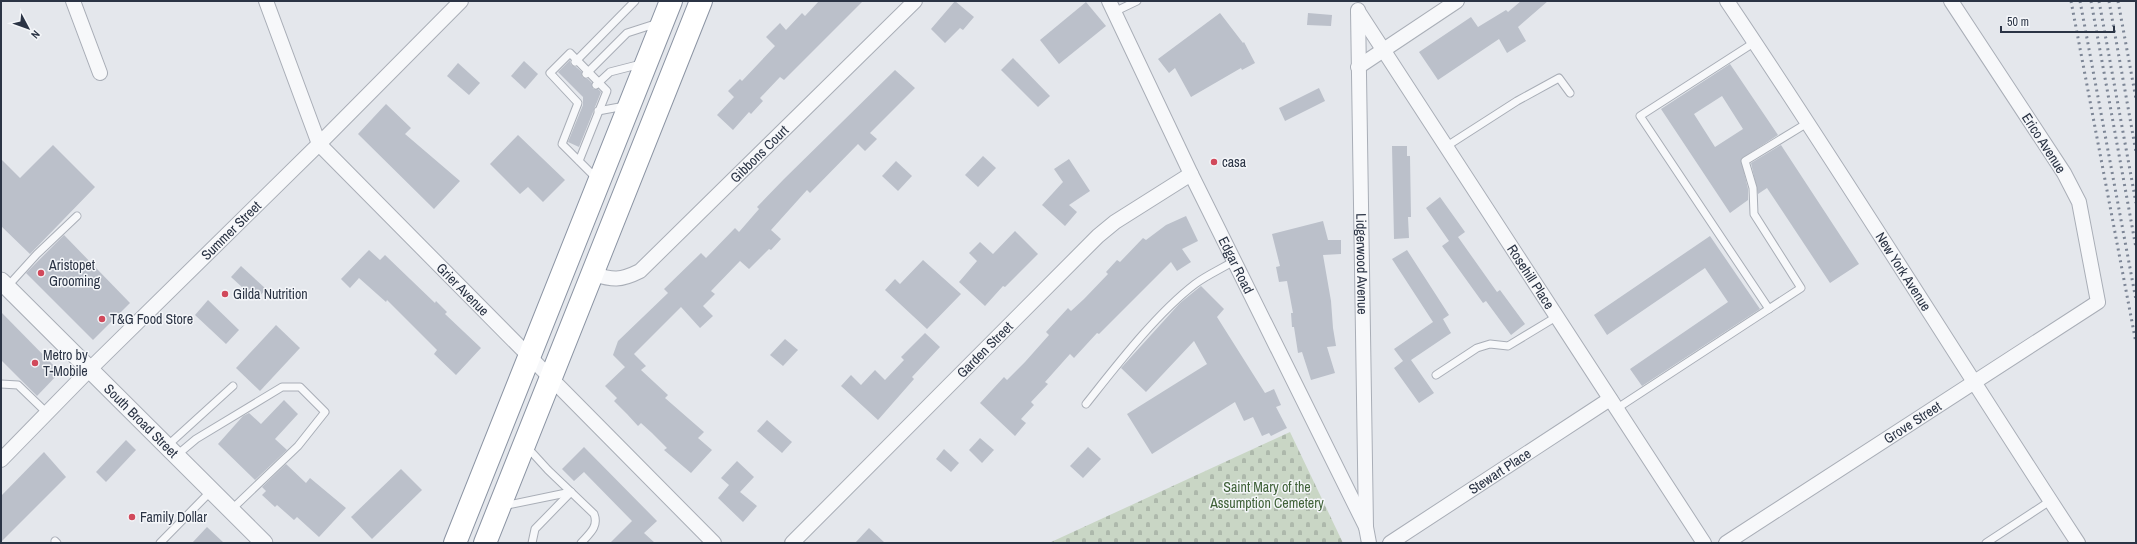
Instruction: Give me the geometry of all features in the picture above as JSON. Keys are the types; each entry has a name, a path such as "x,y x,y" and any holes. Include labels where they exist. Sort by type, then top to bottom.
{"highway":[{"path":"485,543 702,5"},
{"path":"455,543 667,11"}],"street":[{"path":"73,1 100,73"},
{"name":"Grier Avenue","path":"266,1 319,144 714,543"},
{"name":"Summer Street","path":"1,460 48,414 89,370 319,144 461,1"},
{"name":"Gibbons Court","path":"593,274 612,280 630,276 640,271 915,1"},
{"path":"1358,67 1457,1"},
{"name":"New York Avenue","path":"1727,1 1809,122 1974,384 2078,543"},
{"name":"Erico Avenue","path":"1951,1 2064,173 2079,202 2098,302"},
{"name":"Edgar Road","path":"1112,6 1191,174 1366,527"},
{"name":"Rosehill Place","path":"1358,6 1383,49 1704,543"},
{"name":"Lidgerwood Avenue","path":"1358,6 1366,527"},
{"name":"Garden Street","path":"792,543 1098,236 1115,222 1191,174"},
{"name":"South Broad Street","path":"4,284 262,542"},
{"name":"Grove Street","path":"1726,543 1974,384 2098,302"},
{"name":"Stewart Place","path":"1390,543 1613,404"},
{"path":"1366,527 1369,543"}],"lane":[{"path":"576,61 635,1"},
{"path":"1112,6 1137,1"},
{"path":"587,72 627,33 667,11"},
{"path":"1755,42 1640,116 1769,309"},
{"path":"579,161 607,91 576,61 570,53 550,73 559,78 581,101 562,144 579,161 599,181"},
{"path":"598,83 610,72 647,62"},
{"path":"1447,146 1517,101 1559,78 1570,93"},
{"path":"598,111 630,105"},
{"path":"1613,404 1801,288 1754,214 1753,188 1745,161 1809,122"},
{"path":"4,284 77,216"},
{"path":"1086,404 1117,366 1182,296 1204,278 1234,261"},
{"path":"1436,375 1477,348 1490,344 1508,346 1556,317"},
{"path":"1,384 18,384 48,414"},
{"path":"172,451 233,386"},
{"path":"172,451 196,439 282,387 300,387 325,412 298,446 231,510"},
{"path":"525,444 548,470 591,511 596,518 594,529 581,543"},
{"path":"160,543 212,491"},
{"path":"500,506 571,492"},
{"path":"532,543 535,529 571,492"},
{"path":"1986,543 2050,501"}],"green space":[{"name":"Saint Mary of the Assumption Cemetery","path":"1290,432 1343,543 1049,543"}],"building":[{"path":"819,1 863,1 784,80 780,77 760,98 763,101 751,114 749,112 733,130 717,115 734,97 728,91 740,79 742,81 775,46 766,37 780,23 786,30 802,13 805,16"},
{"path":"955,1 974,17 963,30 960,28 945,43 931,29"},
{"path":"1521,1 1548,1 1518,27 1526,41 1507,53 1499,39 1438,80 1419,52 1471,17 1478,27 1506,10 1508,12"},
{"path":"1086,2 1106,26 1059,64 1040,40"},
{"path":"1220,13 1243,43 1244,42 1255,63 1242,70 1241,68 1191,97 1175,68 1169,73 1158,59"},
{"path":"1308,13 1332,15 1331,26 1307,25"},
{"path":"1013,58 1050,96 1038,107 1001,70"},
{"path":"570,60 571,65 582,72 582,77 588,79 592,83 593,89 598,89 601,92 579,147 568,142 583,105 583,97 558,72"},
{"path":"524,61 538,74 525,89 511,76"},
{"path":"458,63 480,83 469,95 447,76"},
{"path":"1730,64 1778,135 1741,159 1748,189 1748,200 1730,213 1661,109","holes":["1722,96 1743,129 1715,147 1694,114"]},
{"path":"895,70 915,88 870,133 877,139 865,151 858,144 810,193 807,190 771,230 781,239 771,250 769,249 749,269 740,261 711,291 715,294 703,306 713,316 700,328 681,307 634,354 646,366 641,370 668,395 665,398 704,432 698,438 712,450 691,473 664,450 667,448 641,423 638,426 614,401 617,398 605,386 625,367 613,355 618,341 668,293 664,289 701,253 706,258 735,228 739,232 759,209 757,207"},
{"path":"1319,88 1325,101 1285,121 1279,108"},
{"path":"386,104 411,128 405,134 460,181 434,209 358,134"},
{"path":"518,135 565,180 543,202 528,187 520,194 490,164"},
{"path":"53,145 95,187 30,254 1,226 1,159 20,178"},
{"path":"1781,145 1859,264 1830,283 1767,188 1758,194 1751,163"},
{"path":"1392,146 1407,146 1407,156 1410,156 1411,217 1408,217 1409,238 1394,239"},
{"path":"983,156 996,168 978,187 965,175"},
{"path":"1069,159 1090,191 1069,205 1077,212 1065,226 1042,205 1063,182 1054,169"},
{"path":"896,161 912,176 898,191 882,176"},
{"path":"1440,197 1465,232 1458,237 1497,292 1500,290 1525,324 1511,335 1486,301 1483,303 1442,246 1449,241 1426,208"},
{"path":"1186,216 1198,241 1182,249 1191,262 1177,271 1171,262 1099,334 1097,333 1074,358 1070,354 1045,382 1048,384 1031,402 1034,405 1021,419 1026,423 1015,436 980,403 1004,377 1007,380 1025,362 1049,335 1046,332 1068,308 1071,311 1084,299 1108,274 1106,272 1117,260 1120,262 1143,238 1146,240 1166,225"},
{"path":"1323,221 1328,240 1341,240 1341,254 1323,255 1331,301 1336,346 1327,347 1335,373 1311,380 1302,352 1298,353 1294,327 1292,327 1291,313 1293,313 1287,281 1279,282 1276,267 1280,266 1272,234"},
{"path":"1015,231 1038,254 1005,287 1003,286 985,306 959,282 977,261 969,253 980,242 993,254"},
{"path":"64,235 130,303 93,340 26,273"},
{"path":"1710,236 1760,309 1642,386 1630,369 1728,302 1705,268 1607,335 1594,315"},
{"path":"369,250 380,260 385,255 435,303 436,301 447,312 445,314 481,348 456,375 434,354 437,350 387,300 386,302 359,278 350,288 341,279"},
{"path":"1407,250 1449,315 1443,319 1451,333 1411,360 1434,393 1419,403 1394,368 1403,361 1394,349 1433,322 1392,259"},
{"path":"923,260 961,294 927,329 885,290 895,279 900,284"},
{"path":"241,266 266,289 256,300 231,277"},
{"path":"1201,286 1224,309 1217,317 1265,393 1274,389 1281,405 1276,407 1287,428 1271,436 1269,433 1262,436 1253,417 1244,421 1235,402 1152,454 1127,414 1207,364 1194,341 1146,392 1121,368 1180,303"},
{"path":"208,300 239,330 226,344 195,315"},
{"path":"1,312 60,372 37,396 1,360"},
{"path":"276,325 300,348 260,391 236,368"},
{"path":"925,333 940,347 912,377 914,379 878,420 841,386 851,375 861,385 875,370 885,380 904,360 901,357"},
{"path":"785,339 798,350 783,366 770,355"},
{"path":"284,400 298,414 275,439 287,450 255,480 218,444 243,416 249,413 261,424"},
{"path":"767,420 792,442 782,453 757,431"},
{"path":"980,438 994,450 982,463 969,450"},
{"path":"126,440 136,450 106,482 96,472"},
{"path":"584,447 657,521 644,533 655,543 610,543 632,521 584,472 574,481 562,469"},
{"path":"1088,447 1101,459 1083,478 1070,466"},
{"path":"944,449 959,463 951,472 936,459"},
{"path":"44,452 66,477 1,542 1,496"},
{"path":"737,461 754,477 740,492 757,506 743,522 718,498 729,485 721,478"},
{"path":"286,464 306,483 310,478 346,508 319,537 297,517 294,520 277,505 275,507 262,495 266,491 262,487"},
{"path":"401,469 422,490 372,539 351,517"},
{"path":"207,527 224,543 192,543"},
{"path":"869,528 885,543 855,543"}],"railway":[{"path":"2071,1 2136,343"},
{"path":"2080,1 2136,300"},
{"path":"2091,1 2136,248"},
{"path":"2099,1 2136,203"},
{"path":"2109,1 2136,152"},
{"path":"2118,1 2136,99"}],"place":[{"name":"casa","path":"1214,162"},
{"name":"Aristopet Grooming","path":"41,273"},
{"name":"Gilda Nutrition","path":"225,294"},
{"name":"T&G Food Store","path":"102,319"},
{"name":"Metro by T-Mobile","path":"35,363"},
{"name":"Family Dollar","path":"132,517"}]}
